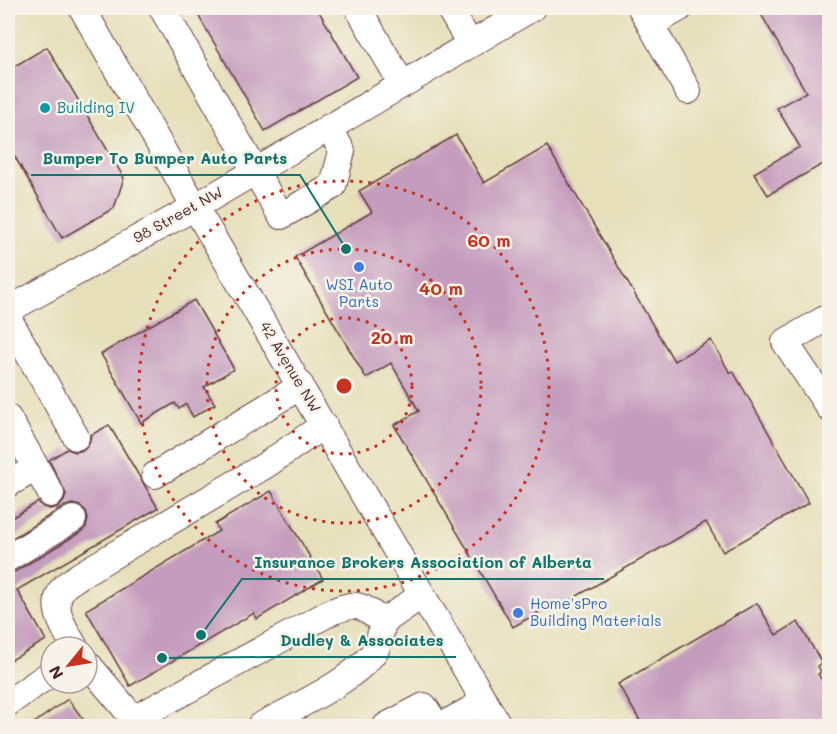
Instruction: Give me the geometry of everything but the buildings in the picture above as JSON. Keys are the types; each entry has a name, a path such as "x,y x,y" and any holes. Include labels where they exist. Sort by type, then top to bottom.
{"street":[{"name":"42 Avenue NW","path":"82,8 195,207 499,726"},
{"path":"162,8 281,216 333,186 342,151 328,128"},
{"path":"358,8 402,84"},
{"path":"449,8 470,44"},
{"name":"98 Street NW","path":"8,310 195,207 532,8"},
{"path":"680,8 646,16 688,90"},
{"path":"830,316 785,342 830,409"},
{"path":"8,318 76,437"},
{"path":"155,475 301,386"},
{"path":"8,418 51,494"},
{"path":"68,635 58,612 58,598 64,587 266,465 324,424"},
{"path":"8,484 36,468"},
{"path":"8,558 73,519"},
{"path":"260,726 332,686 361,666 377,648 383,622 422,595"},
{"path":"99,677 137,723 331,612 348,605 362,605 383,622"},
{"path":"8,703 39,681"},
{"path":"441,726 484,702"},
{"path":"386,726 424,706 437,726"}],"place":[{"name":"Building IV","path":"45,108"},
{"name":"Bumper To Bumper Auto Parts","path":"346,249"},
{"name":"WSI Auto Parts","path":"359,267"},
{"name":"Home'sPro Building Materials","path":"518,613"},
{"name":"Insurance Brokers Association of Alberta","path":"201,635"},
{"name":"Dudley & Associates","path":"162,658"}]}
